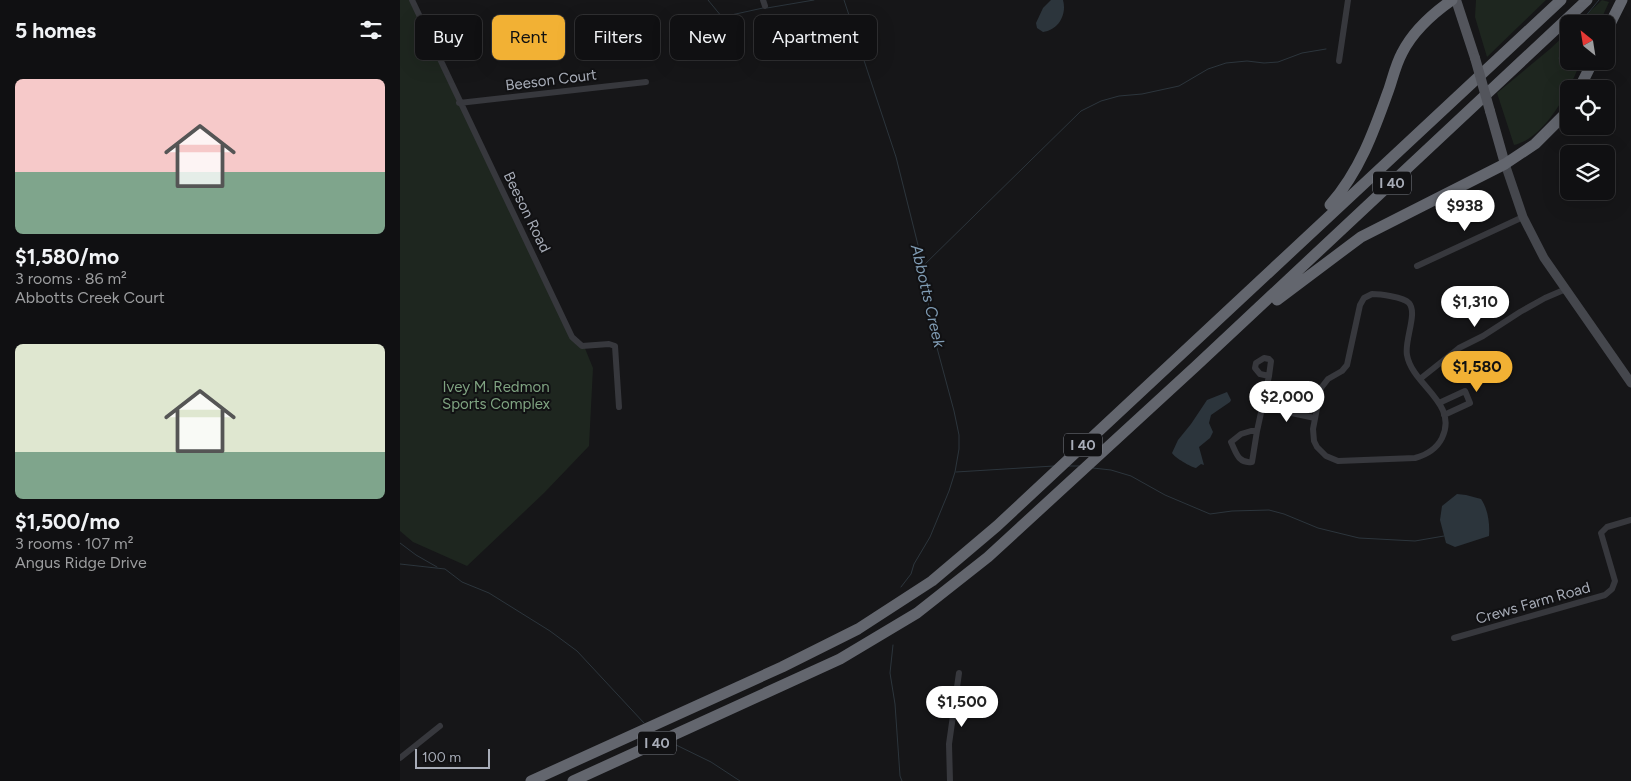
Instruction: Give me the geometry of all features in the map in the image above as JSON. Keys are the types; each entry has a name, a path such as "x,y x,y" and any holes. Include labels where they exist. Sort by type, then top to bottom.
{"highway":[{"path":"1264,276 1306,233 1341,193 1368,147 1402,52 1425,21 1436,10 1452,0"},
{"name":"I 40","path":"531,781 790,663 858,629 932,581 997,526 1561,0"},
{"name":"I 40","path":"573,781 840,659 917,613 988,557 1196,366 1587,0"},
{"path":"1614,15 1622,0"},
{"path":"1196,366 1297,283 1361,237 1505,164 1535,144 1560,119"}],"main road":[{"path":"1456,0 1475,58 1505,164 1523,217 1544,258 1631,383"}],"street":[{"name":"Beeson Road","path":"412,0 459,103 572,337 582,346 609,344 615,346 619,407"},
{"path":"1339,61 1348,0"},
{"name":"Beeson Court","path":"459,103 646,82"},
{"path":"1417,266 1523,217"},
{"path":"1420,379 1459,348 1483,336 1544,298 1566,289"},
{"path":"1378,294 1404,299 1411,306 1412,314 1406,343 1407,356 1412,370 1420,379 1439,403 1444,415 1445,426 1442,438 1433,450 1415,458 1344,462 1331,459 1317,447 1313,434 1322,386 1328,379 1342,371 1347,365 1360,305 1368,296 1378,294"},
{"path":"1257,431 1241,434 1231,442 1236,454 1243,462 1252,462 1269,376"},
{"path":"1439,403 1465,391 1470,403 1444,415"},
{"path":"1263,407 1315,418"},
{"name":"Crews Farm Road","path":"1454,638 1605,595 1612,589 1615,581 1601,533 1607,527 1631,520"},
{"path":"950,781 949,744 959,673"},
{"path":"400,758 440,726"}],"green space":[{"name":"Ivey M. Redmon Sports Complex","path":"400,0 412,0 419,15 415,15 415,60 440,60 572,337 584,346 593,368 589,446 544,493 467,566 413,542 400,531"},
{"path":"1476,0 1546,0 1487,57 1475,17"},
{"path":"1602,0 1609,2 1603,15 1586,15"},
{"path":"1560,40 1560,70 1577,70 1572,80 1560,80 1560,103 1546,123 1526,141 1514,145 1497,93"}],"shaded area":[{"path":"1051,0 1063,0 1063,16 1057,25 1049,31 1043,32 1037,28 1036,23 1043,8"},
{"path":"1227,392 1231,400 1230,402 1211,415 1209,423 1213,432 1210,438 1199,447 1204,465 1201,464 1196,468 1176,457 1172,453 1178,440 1207,400"},
{"path":"1457,494 1481,499 1487,512 1489,536 1455,547 1446,543 1440,520 1442,506"}],"waterway":[{"path":"708,0 722,17 763,8"},
{"path":"767,8 814,0"},
{"name":"Abbotts Creek","path":"844,0 896,157 920,253 933,333 959,435 959,449 955,472 949,491 930,537 914,564 911,574 901,587"},
{"path":"1586,15 1599,0"},
{"path":"922,267 1081,111 1101,101 1119,96 1142,94 1179,86 1208,69 1226,63 1247,61 1278,62 1302,53 1326,49"},
{"path":"956,472 1054,466"},
{"path":"1068,466 1079,466"},
{"path":"1093,468 1111,470 1131,476 1165,495 1210,514 1232,511 1269,510 1318,528 1359,538 1415,541 1444,536"},
{"path":"400,543 437,567"},
{"path":"400,564 445,569 462,582 489,593 550,631 577,651 644,723"},
{"name":"Abbotts Creek","path":"893,645 890,673 895,704 900,776 902,781"},
{"path":"672,743 711,762 740,781"}]}
